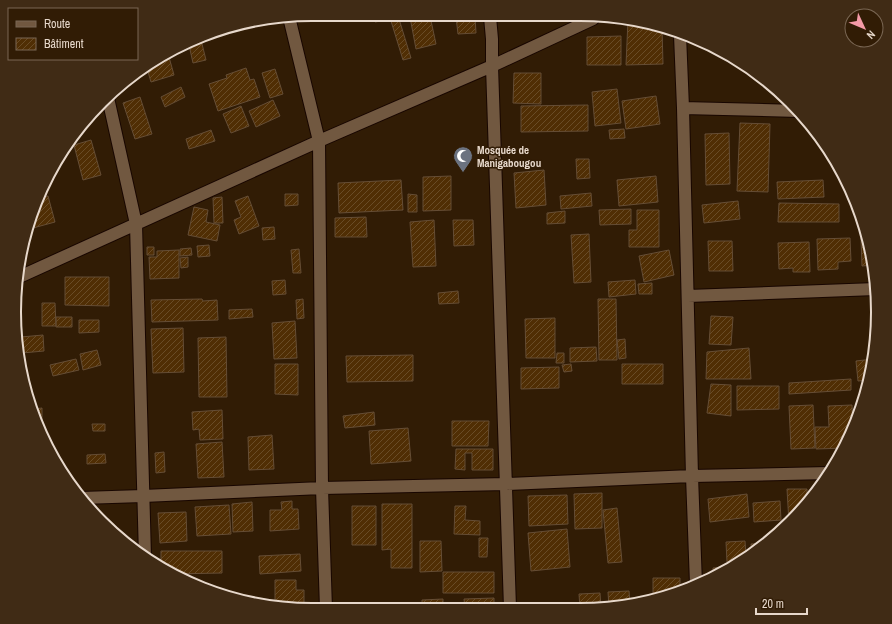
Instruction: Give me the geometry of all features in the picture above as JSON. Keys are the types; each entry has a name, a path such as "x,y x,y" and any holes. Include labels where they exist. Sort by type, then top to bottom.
{"street":[{"path":"490,21 510,603"},
{"path":"23,275 319,141 492,66 588,21"},
{"path":"290,22 319,141 322,488 326,603"},
{"path":"680,39 696,579"},
{"path":"109,103 136,224 145,550"},
{"path":"683,108 790,111"},
{"path":"688,296 870,289"},
{"path":"88,498 322,488 506,484 692,476 823,473"}],"building":[{"path":"391,21 400,21 411,58 403,60"},
{"path":"411,21 431,21 436,44 416,49"},
{"path":"456,21 475,21 476,33 458,34"},
{"path":"628,25 662,33 663,64 626,65"},
{"path":"621,36 621,65 587,65 587,37"},
{"path":"202,43 206,60 193,63 190,48"},
{"path":"169,58 174,75 151,82 148,72"},
{"path":"246,68 250,80 254,79 260,97 218,111 209,84 227,78 226,75"},
{"path":"275,69 283,94 270,98 262,73"},
{"path":"514,73 541,73 541,104 513,103"},
{"path":"181,87 185,97 165,107 161,97"},
{"path":"617,89 621,123 595,126 592,92"},
{"path":"656,96 660,124 626,129 622,101"},
{"path":"140,97 152,134 135,139 123,103"},
{"path":"273,100 280,116 256,127 249,111"},
{"path":"588,105 588,131 521,132 521,106"},
{"path":"241,106 249,126 231,133 223,114"},
{"path":"740,123 770,124 768,192 737,191"},
{"path":"624,129 625,138 610,139 609,130"},
{"path":"211,130 215,141 189,149 186,139"},
{"path":"729,133 730,184 706,185 705,134"},
{"path":"91,140 101,175 83,180 74,145"},
{"path":"576,159 589,159 590,178 577,179"},
{"path":"544,170 546,205 516,208 514,173"},
{"path":"451,176 451,210 423,211 423,177"},
{"path":"656,176 658,202 619,206 617,180"},
{"path":"401,180 403,210 339,213 338,183"},
{"path":"823,180 824,197 778,199 777,182"},
{"path":"591,193 592,206 561,209 560,196"},
{"path":"285,194 298,194 298,205 285,206"},
{"path":"408,194 417,195 417,212 408,212"},
{"path":"48,196 55,222 33,228 36,218 45,197"},
{"path":"248,196 259,226 239,234 234,220 241,217 235,201"},
{"path":"222,197 223,223 214,223 213,198"},
{"path":"738,201 740,219 704,223 702,205"},
{"path":"779,203 839,204 839,222 778,222"},
{"path":"194,207 208,210 206,222 220,225 217,241 188,235"},
{"path":"631,209 631,224 600,225 599,210"},
{"path":"637,210 659,210 659,247 629,247 629,230 637,230"},
{"path":"565,211 565,223 547,224 547,213"},
{"path":"366,217 367,237 335,237 335,218"},
{"path":"434,220 436,266 413,267 410,222"},
{"path":"453,220 473,220 474,245 454,246"},
{"path":"274,227 275,239 263,240 262,228"},
{"path":"589,234 591,282 574,283 571,235"},
{"path":"850,238 851,261 838,262 838,269 818,270 817,239"},
{"path":"861,238 867,266 862,266"},
{"path":"708,241 732,241 733,271 709,271"},
{"path":"809,242 810,272 793,272 793,268 779,269 778,243"},
{"path":"209,245 210,256 198,257 197,246"},
{"path":"147,247 154,247 154,255 147,255"},
{"path":"191,248 192,255 180,256 180,249"},
{"path":"299,249 301,273 293,273 291,250"},
{"path":"179,250 179,278 150,279 149,257 157,257 157,251"},
{"path":"669,250 674,275 644,282 639,256"},
{"path":"188,257 188,267 181,268 180,258"},
{"path":"65,277 109,277 109,306 65,305"},
{"path":"285,280 286,294 273,295 272,281"},
{"path":"635,280 636,294 609,297 608,282"},
{"path":"652,283 652,294 639,294 638,284"},
{"path":"458,291 459,303 439,304 438,293"},
{"path":"202,299 203,301 217,300 218,320 152,322 151,300"},
{"path":"303,299 304,318 297,319 296,300"},
{"path":"598,299 616,299 617,360 599,360"},
{"path":"42,303 55,303 56,326 42,326"},
{"path":"252,309 253,317 229,319 229,310"},
{"path":"711,316 733,317 731,345 709,344"},
{"path":"56,317 72,317 72,327 56,327"},
{"path":"555,318 555,358 526,358 525,319"},
{"path":"79,320 99,320 99,332 79,333"},
{"path":"295,321 297,358 274,359 272,323"},
{"path":"183,328 184,372 153,373 151,329"},
{"path":"43,335 44,351 24,353 22,337"},
{"path":"226,337 227,397 199,397 198,338"},
{"path":"625,339 626,358 619,359 617,340"},
{"path":"596,347 597,361 570,362 570,348"},
{"path":"749,348 751,379 706,379 707,352"},
{"path":"97,350 101,365 83,370 80,354"},
{"path":"557,353 564,353 564,363 556,363"},
{"path":"413,355 413,381 347,382 346,356"},
{"path":"76,359 79,370 53,376 50,365"},
{"path":"867,360 862,381 858,381 856,361"},
{"path":"275,364 298,364 298,395 275,394"},
{"path":"571,364 572,371 564,372 562,365"},
{"path":"622,364 663,364 663,384 622,384"},
{"path":"559,367 559,388 521,389 521,368"},
{"path":"851,379 851,390 789,394 789,383"},
{"path":"711,384 731,385 731,416 707,413"},
{"path":"737,386 779,386 779,409 737,410"},
{"path":"813,405 815,448 791,449 789,406"},
{"path":"852,405 852,415 837,448 816,449 815,427 829,427 828,406"},
{"path":"42,408 42,421 37,409"},
{"path":"222,410 223,439 200,440 199,429 193,430 192,412"},
{"path":"374,412 375,425 345,428 343,416"},
{"path":"452,421 489,421 488,446 452,446"},
{"path":"92,424 105,424 105,431 93,431"},
{"path":"408,428 411,461 371,464 369,431"},
{"path":"272,435 274,469 249,470 248,437"},
{"path":"222,442 224,477 198,478 196,444"},
{"path":"456,449 493,449 493,470 472,470 472,453 465,453 465,470 455,469"},
{"path":"164,452 165,472 156,473 155,453"},
{"path":"105,454 106,463 87,464 87,455"},
{"path":"787,489 807,489 807,494 789,515"},
{"path":"602,493 602,528 575,529 574,494"},
{"path":"747,494 749,517 710,522 708,499"},
{"path":"567,495 568,524 529,526 528,496"},
{"path":"292,501 292,509 298,509 299,529 270,531 270,510 282,510 281,502"},
{"path":"780,501 781,520 754,522 753,503"},
{"path":"252,502 253,531 233,532 232,504"},
{"path":"382,504 412,504 412,568 391,568 391,549 382,550"},
{"path":"229,505 231,534 197,536 195,507"},
{"path":"352,506 376,506 376,545 352,545"},
{"path":"455,506 466,506 465,520 480,521 480,535 454,534"},
{"path":"617,508 622,562 608,563 603,510"},
{"path":"186,512 187,541 160,543 158,513"},
{"path":"567,529 570,567 531,571 528,533"},
{"path":"479,538 488,538 487,557 479,557"},
{"path":"420,541 441,541 442,571 420,572"},
{"path":"745,541 746,551 727,562 726,542"},
{"path":"161,551 222,551 222,573 185,574 161,561"},
{"path":"300,554 301,571 260,574 259,556"},
{"path":"443,572 494,572 494,593 443,593"},
{"path":"653,578 680,578 680,586 653,593"},
{"path":"275,580 296,580 296,590 304,590 304,603 275,601"},
{"path":"629,591 630,599 609,601 608,592"},
{"path":"600,593 601,602 580,603 579,594"},
{"path":"494,598 494,603 464,603 464,599"},
{"path":"443,599 443,603 422,603 422,600"}],"place":[{"name":"Mosquée de Manigabougou","path":"463,173"}]}
